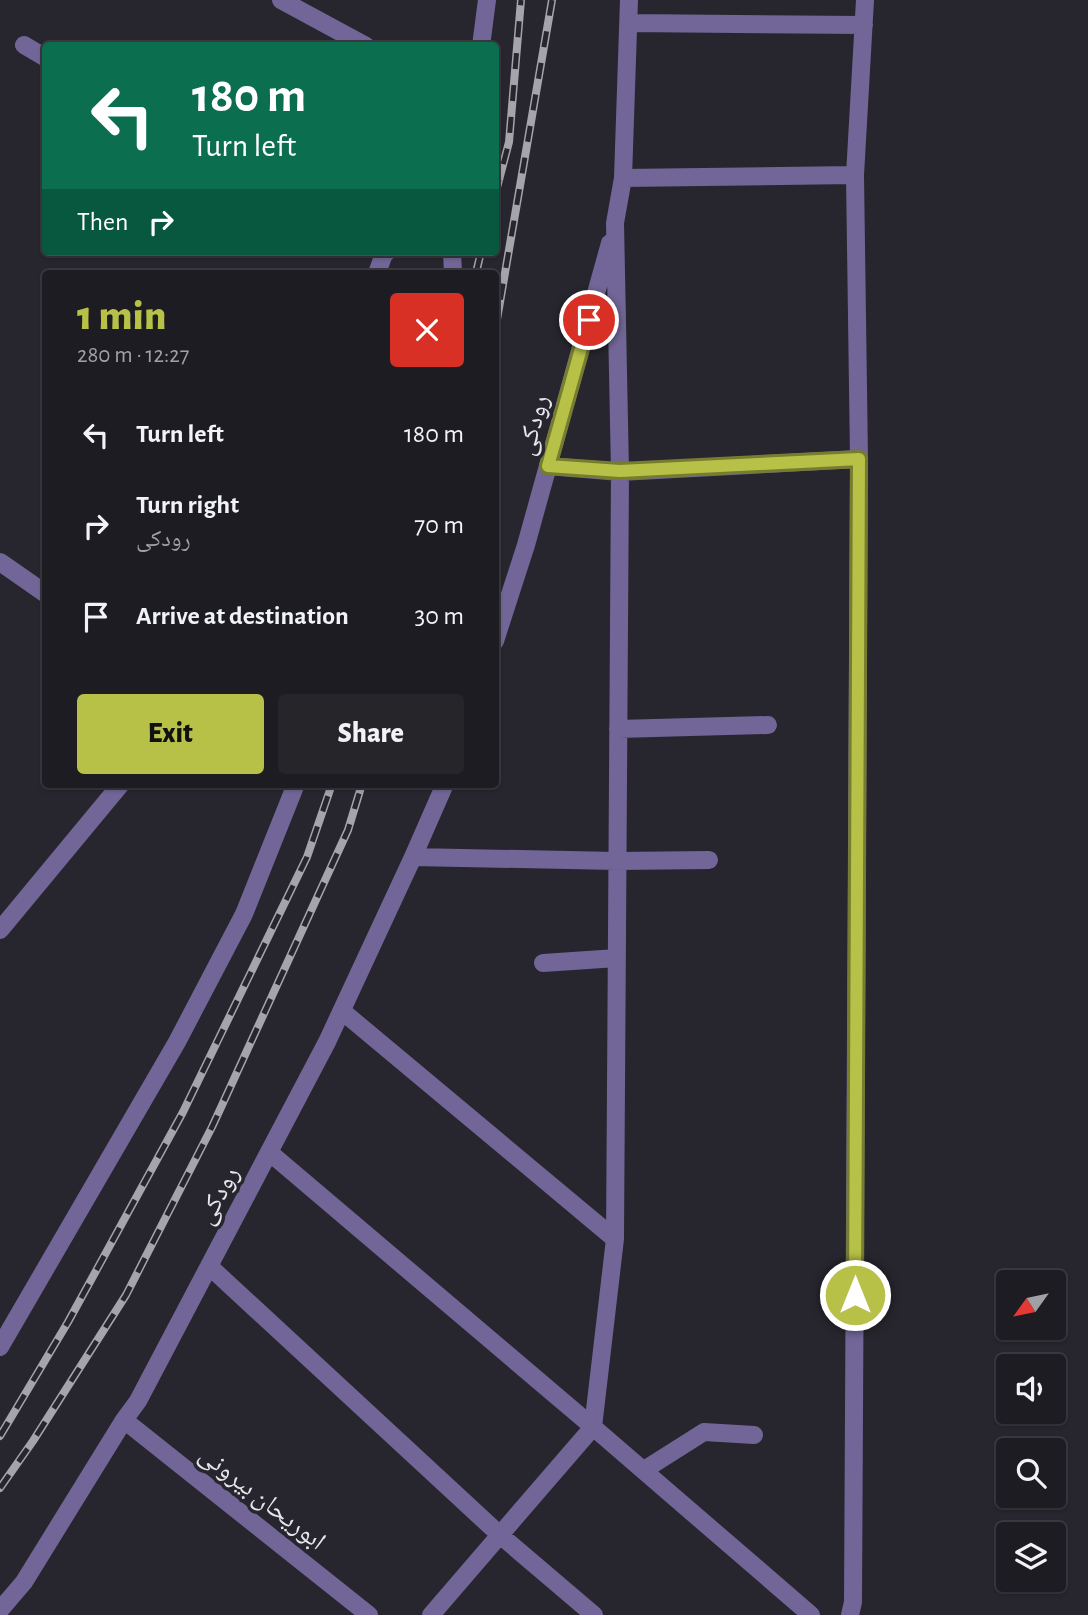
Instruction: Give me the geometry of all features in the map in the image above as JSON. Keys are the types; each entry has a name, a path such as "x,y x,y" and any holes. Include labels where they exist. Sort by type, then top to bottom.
{"street":[{"path":"281,0 359,42"},
{"path":"482,42 487,0"},
{"path":"431,1615 593,1427 615,1239 620,471 615,223 623,178 629,0"},
{"path":"850,1615 853,1602 859,459 855,175 865,0"},
{"path":"629,23 864,24"},
{"path":"24,45 42,56"},
{"path":"623,178 855,175"},
{"name":"رودکی","path":"499,629 526,545 615,223"},
{"path":"548,466 620,471 859,459"},
{"path":"0,562 42,591"},
{"path":"618,729 768,724"},
{"path":"0,930 118,788"},
{"path":"0,1348 177,1042 244,914 294,788"},
{"name":"رودکی","path":"0,1610 23,1582 138,1401 327,1042 443,788"},
{"path":"413,858 709,860"},
{"path":"543,963 617,958"},
{"path":"342,1011 615,1239"},
{"path":"269,1152 811,1615"},
{"path":"209,1266 500,1535 594,1615"},
{"name":"ابوریحان بیرونی","path":"124,1420 369,1615"},
{"path":"644,1470 704,1432 754,1435"}],"railway":[{"path":"499,180 509,142 521,0"},
{"path":"499,308 552,0"},
{"path":"477,270 480,256"},
{"path":"0,1436 68,1322 183,1112 307,857 331,788"},
{"path":"0,1488 126,1295 212,1127 348,830 361,788"}],"route":[{"path":"589,320 548,466 620,471 859,459 855,1295"}]}
